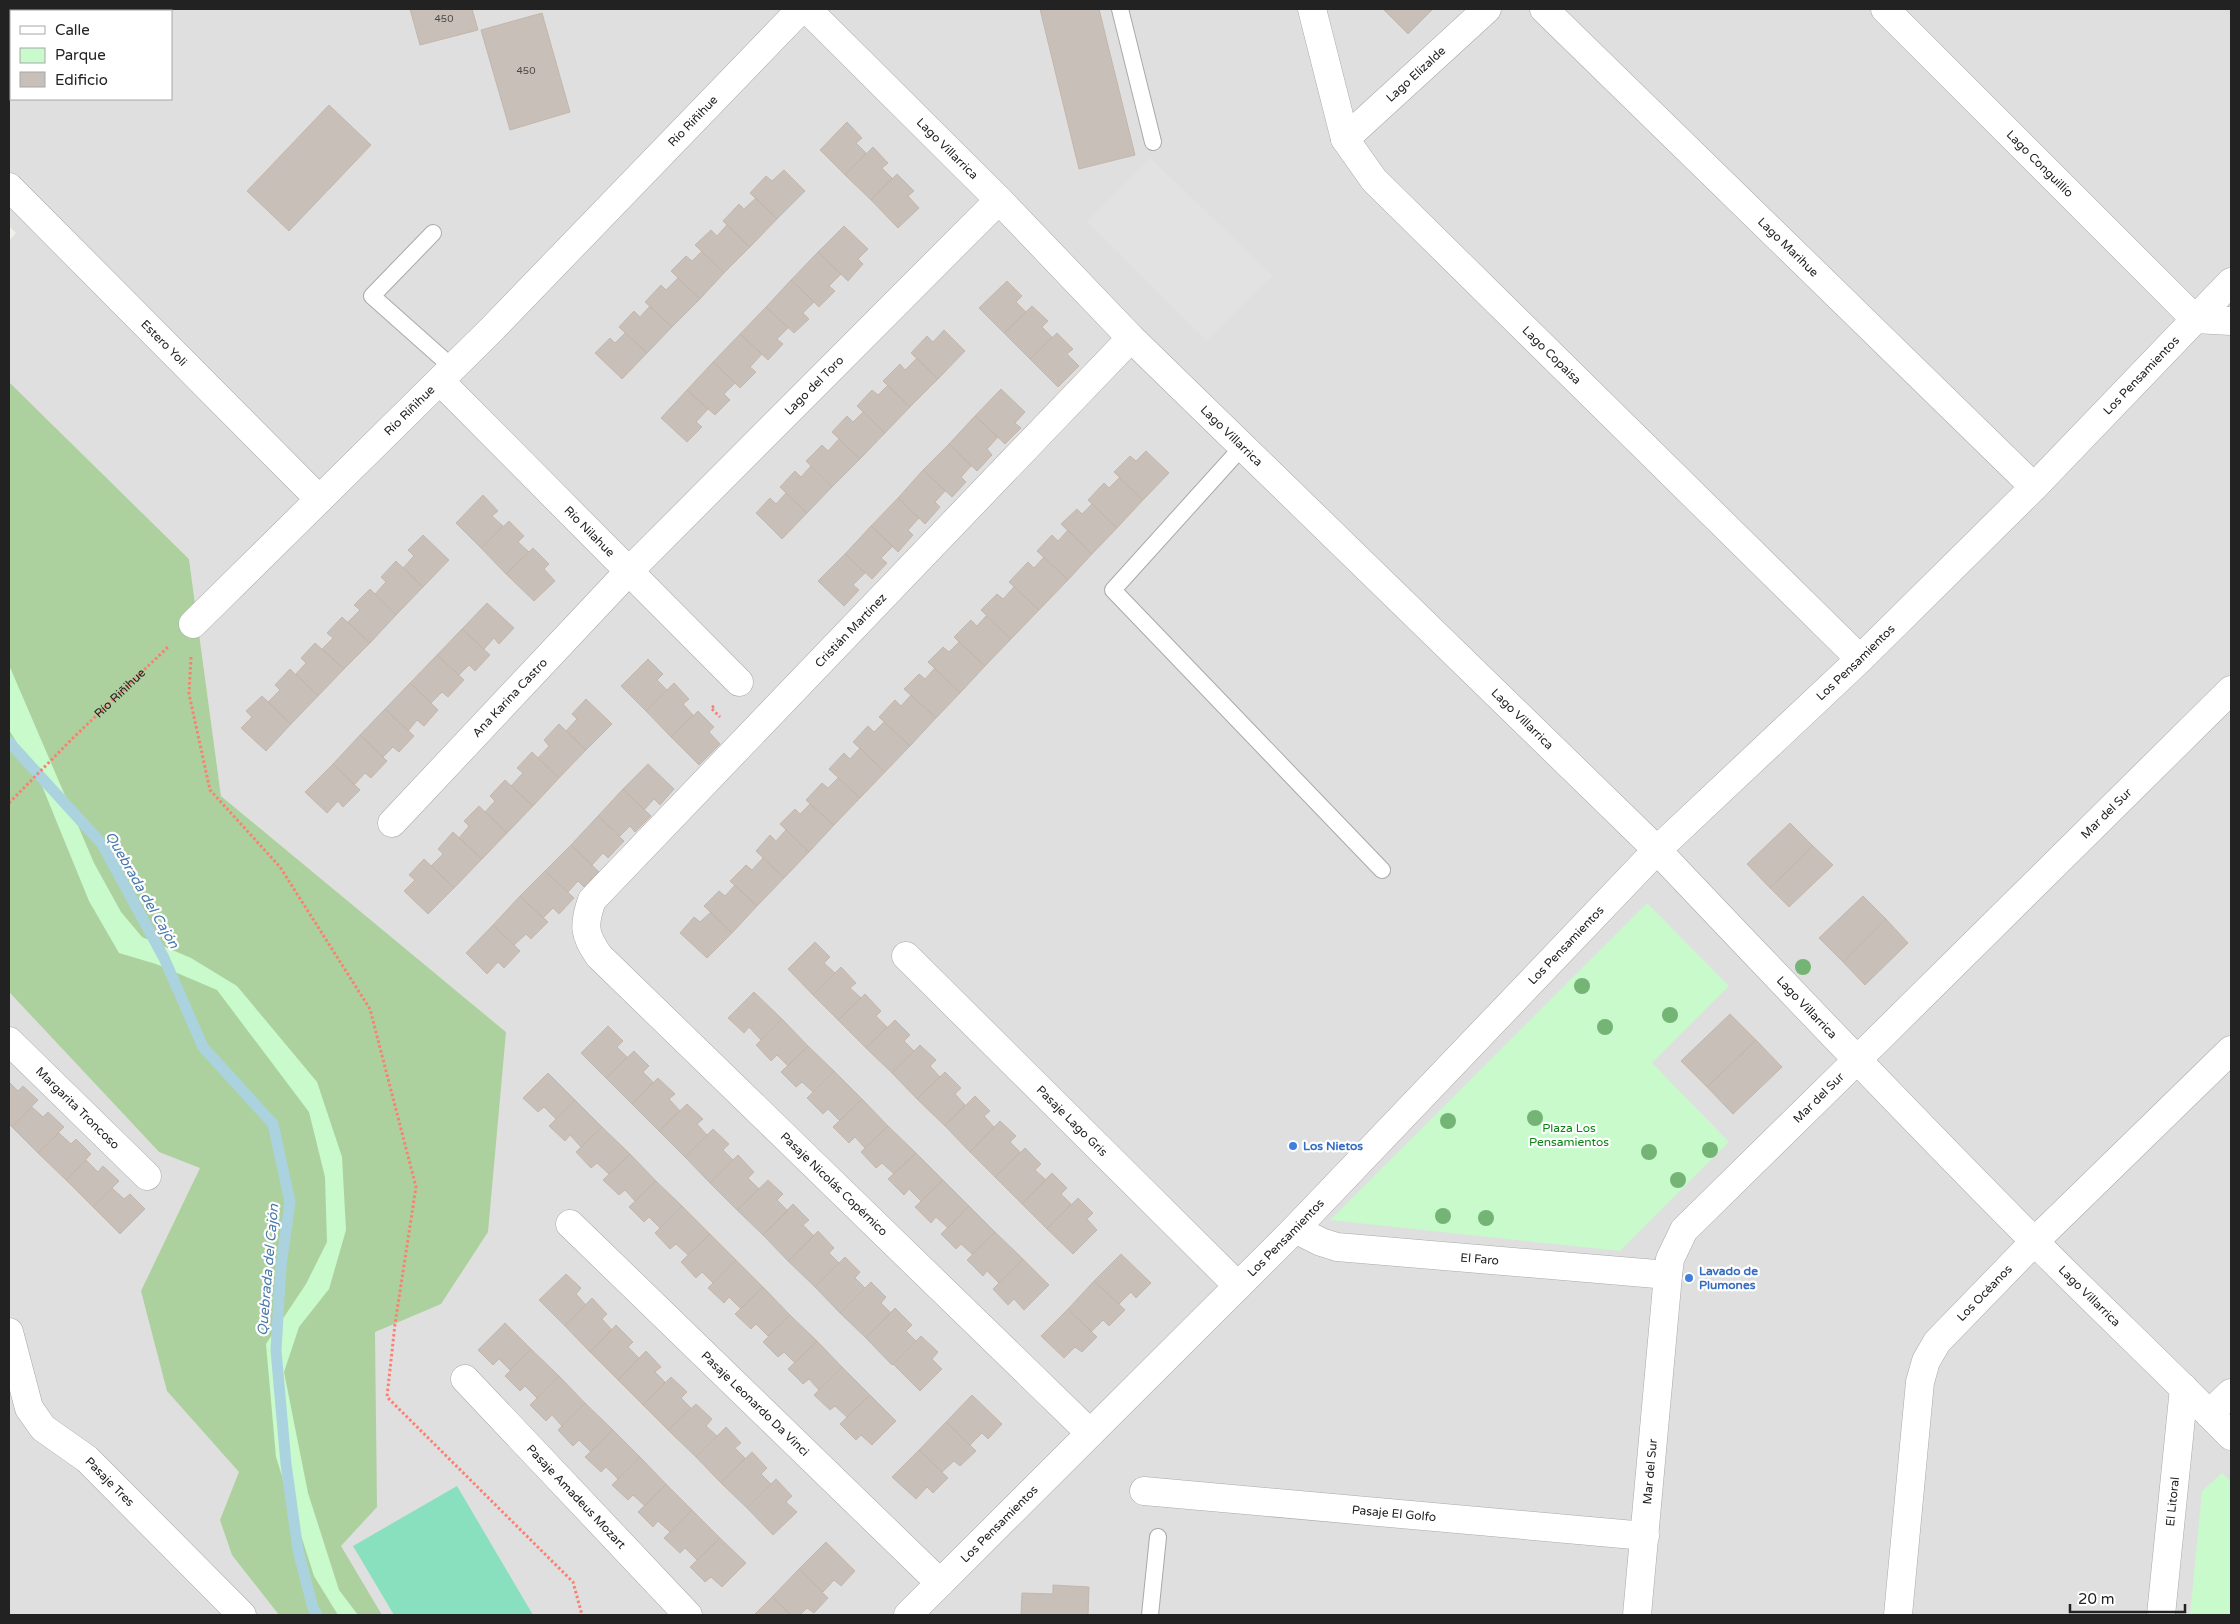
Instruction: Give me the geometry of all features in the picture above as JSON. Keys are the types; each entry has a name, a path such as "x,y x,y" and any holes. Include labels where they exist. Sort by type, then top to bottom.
{"street":[{"name":"Río Riñihue","path":"193,624 446,375 801,9"},
{"name":"Lago Villarrica","path":"807,9 999,200 1131,338 1657,850 1856,1061 2034,1242 2231,1436"},
{"name":"Lago Copaisa","path":"1312,9 1345,139 1374,180 1860,659"},
{"name":"Lago Elizalde","path":"1345,139 1487,9"},
{"name":"Lago Marihue","path":"1544,9 2034,487"},
{"name":"Lago Conguillío","path":"1885,9 2195,319"},
{"name":"Estero Yoli","path":"9,187 319,500"},
{"name":"Lago del Toro","path":"629,571 999,200"},
{"name":"Los Pensamientos","path":"908,1615 1295,1228 1657,850 1860,659 2034,487 2231,282"},
{"path":"2195,319 2231,321"},
{"name":"Cristián Martínez","path":"585,930 586,914 592,900 1131,338"},
{"name":"Río Nilahue","path":"446,375 629,571 738,682"},
{"name":"Ana Karina Castro","path":"392,823 629,571"},
{"name":"Mar del Sur","path":"1637,1615 1670,1259 1684,1230 2231,690"},
{"name":"Pasaje Nicolás Copérnico","path":"585,930 590,944 599,956 1090,1433"},
{"name":"Pasaje Lago Gris","path":"906,956 1238,1286"},
{"name":"Margarita Troncoso","path":"9,1041 147,1176"},
{"name":"Los Océanos","path":"1898,1615 1920,1382 1926,1361 1938,1342 2034,1242 2231,1050"},
{"name":"Pasaje Leonardo Da Vinci","path":"570,1224 940,1583"},
{"name":"El Faro","path":"1295,1228 1321,1242 1337,1247 1668,1276"},
{"name":"Pasaje Tres","path":"9,1332 29,1408 43,1428 87,1459 242,1615"},
{"name":"Pasaje Amadeus Mozart","path":"465,1379 688,1615"},
{"name":"El Litoral","path":"2161,1615 2184,1388"},
{"path":"2209,1414 2231,1393"},
{"name":"Pasaje El Golfo","path":"1144,1491 1644,1536"}],"lane":[{"path":"1120,9 1153,142"},
{"path":"433,233 372,296 446,375"},
{"path":"1242,446 1114,590 1382,870"},
{"path":"1150,1615 1158,1537"}],"path":[{"name":"Río Riñihue","path":"9,803 74,737 193,624"},
{"path":"193,624 188,694 210,790 280,868 370,1009 416,1187 395,1324 387,1397 573,1582 582,1615"}],"shaded area":[{"path":"9,9 2231,9 2231,1615 9,1615 9,992 159,1152 506,1032 221,796 189,559 9,382 9,241 16,233 9,226"},
{"path":"1150,158 1273,276 1207,341 1086,221"}],"green space":[{"path":"9,382 189,559 221,796 506,1032 488,1232 441,1304 375,1332 377,1507 341,1546 382,1615 279,1615 232,1555 220,1520 239,1472 167,1391 141,1291 200,1168 159,1152 9,992"},
{"path":"9,665 94,863 121,912 142,937 191,958 237,986 317,1082 342,1157 346,1230 329,1289 299,1327 284,1372 308,1493 339,1590 358,1615 338,1615 314,1576 276,1457 266,1344 306,1284 327,1242 325,1177 309,1112 217,990 156,964 119,953 89,901 38,776 9,730"},
{"name":"Plaza Los Pensamientos","path":"1647,903 1729,986 1652,1063 1729,1142 1620,1251 1330,1220"},
{"path":"2222,1473 2231,1482 2231,1615 2190,1615 2202,1491"},
{"path":"457,1486 533,1615 394,1615 353,1546"}],"building":[{"path":"410,9 472,9 478,30 420,45"},
{"path":"1040,9 1099,9 1135,155 1079,169"},
{"path":"1383,9 1431,9 1432,10 1408,34"},
{"path":"542,13 570,112 510,130 481,30"},
{"path":"329,105 371,145 289,231 247,191"},
{"path":"847,122 862,138 856,143 866,153 845,175 820,150"},
{"path":"873,147 888,163 882,168 892,178 871,200 845,175"},
{"path":"784,170 805,191 777,219 750,193 766,176 772,181"},
{"path":"897,174 914,191 908,196 919,208 898,228 871,200"},
{"path":"756,198 777,219 750,247 723,221 739,204 744,209"},
{"path":"727,225 750,247 724,273 695,245 711,230 717,236"},
{"path":"844,226 868,249 858,259 863,264 848,281 818,252"},
{"path":"702,251 724,273 700,299 671,271 686,256 692,261"},
{"path":"818,252 841,274 829,286 835,291 819,307 791,280"},
{"path":"678,278 700,299 672,327 645,302 661,285 666,290"},
{"path":"791,280 814,302 803,313 809,319 794,333 766,307"},
{"path":"1007,281 1022,296 1016,302 1026,312 1004,333 979,308"},
{"path":"650,306 672,327 647,353 619,327 634,311 640,317"},
{"path":"1032,306 1048,321 1042,327 1052,337 1030,359 1004,333"},
{"path":"766,307 788,328 777,339 783,344 768,360 740,334"},
{"path":"944,330 965,351 938,379 911,353 927,336 933,342"},
{"path":"625,333 647,353 622,379 595,353 610,338 615,343"},
{"path":"1057,333 1073,349 1067,354 1079,366 1058,387 1030,359"},
{"path":"740,334 762,354 750,367 756,372 740,388 713,362"},
{"path":"917,358 938,379 910,407 883,381 900,364 905,370"},
{"path":"713,362 735,383 724,394 730,400 715,415 687,390"},
{"path":"888,385 910,407 885,433 857,406 872,390 878,395"},
{"path":"1001,389 1025,412 1015,423 1021,428 1005,444 975,416"},
{"path":"687,390 708,409 696,422 702,427 687,442 661,418"},
{"path":"863,412 885,433 860,459 832,432 847,416 853,422"},
{"path":"975,416 998,437 987,449 992,455 977,471 949,444"},
{"path":"839,439 860,459 832,487 806,461 822,445 828,451"},
{"path":"949,444 971,466 961,477 966,482 952,497 923,470"},
{"path":"1146,451 1169,473 1143,500 1114,472 1130,456 1136,461"},
{"path":"811,466 832,487 807,513 780,487 795,471 801,477"},
{"path":"923,470 945,491 935,502 940,507 925,524 898,498"},
{"path":"1119,478 1143,500 1117,528 1088,500 1104,483 1109,488"},
{"path":"786,493 807,513 782,539 756,513 770,498 776,504"},
{"path":"483,495 498,511 492,516 503,526 481,548 456,523"},
{"path":"898,498 919,518 908,530 913,535 898,552 871,526"},
{"path":"1092,504 1117,528 1092,554 1061,524 1077,509 1082,514"},
{"path":"509,521 524,536 518,542 529,552 506,574 481,548"},
{"path":"871,526 893,546 881,558 887,563 872,579 845,554"},
{"path":"1068,530 1092,554 1068,580 1037,551 1052,535 1058,541"},
{"path":"423,535 449,560 423,587 403,568 414,556 408,550"},
{"path":"533,548 549,564 544,569 555,581 534,601 506,574"},
{"path":"845,554 865,573 853,585 859,590 844,606 818,581"},
{"path":"1044,557 1068,580 1039,610 1009,582 1028,562 1034,568"},
{"path":"396,561 423,587 396,615 375,594 386,582 381,577"},
{"path":"1014,587 1039,610 1011,639 981,610 997,594 1003,599"},
{"path":"370,589 396,615 370,643 348,622 360,610 354,605"},
{"path":"487,603 514,628 499,644 494,638 484,649 462,629"},
{"path":"986,616 1011,639 985,666 954,637 971,620 977,626"},
{"path":"342,617 370,643 344,669 322,649 333,638 327,633"},
{"path":"462,629 490,655 475,671 469,665 459,675 437,655"},
{"path":"959,642 985,666 960,693 928,662 943,647 949,652"},
{"path":"315,643 344,669 318,696 296,674 306,663 301,658"},
{"path":"437,655 464,680 448,697 442,692 431,703 410,683"},
{"path":"648,659 663,674 657,680 667,690 646,711 621,686"},
{"path":"935,668 960,693 936,718 904,689 919,674 925,679"},
{"path":"290,669 318,696 291,724 268,702 280,690 275,685"},
{"path":"410,683 438,710 424,726 417,720 408,731 385,709"},
{"path":"674,683 689,699 683,704 693,715 671,737 646,711"},
{"path":"911,695 936,718 910,746 879,717 895,700 901,706"},
{"path":"262,696 291,724 266,751 241,728 252,717 246,711"},
{"path":"586,699 612,724 586,750 566,731 577,719 572,714"},
{"path":"385,709 414,736 399,752 393,747 383,757 360,735"},
{"path":"698,711 714,727 709,732 720,744 699,765 671,737"},
{"path":"884,722 910,746 885,772 853,742 868,726 874,732"},
{"path":"559,724 586,750 559,778 538,758 549,746 544,740"},
{"path":"360,735 387,761 371,778 365,773 354,785 333,764"},
{"path":"860,748 885,772 860,798 829,769 844,753 850,759"},
{"path":"532,752 559,778 533,806 511,786 523,773 517,768"},
{"path":"333,764 360,790 343,807 338,801 327,813 305,792"},
{"path":"648,764 674,789 660,805 654,799 644,810 623,789"},
{"path":"838,778 860,798 834,825 806,800 822,783 828,788"},
{"path":"505,780 533,806 507,833 485,812 495,801 490,796"},
{"path":"623,789 651,816 635,832 630,826 620,836 598,816"},
{"path":"810,804 834,825 809,852 780,824 795,809 800,814"},
{"path":"479,806 507,833 482,859 459,838 469,826 464,821"},
{"path":"598,816 624,841 608,858 603,853 592,865 571,845"},
{"path":"1790,823 1813,846 1770,888 1747,864"},
{"path":"786,830 809,852 784,878 756,851 770,835 776,841"},
{"path":"453,832 482,859 454,888 431,866 443,854 438,849"},
{"path":"571,845 599,872 584,887 578,881 568,892 545,871"},
{"path":"1813,846 1833,865 1789,907 1770,888"},
{"path":"763,858 784,878 757,906 730,881 746,865 752,870"},
{"path":"424,859 454,888 428,914 404,891 415,880 409,875"},
{"path":"545,871 574,898 559,914 553,908 543,918 520,896"},
{"path":"735,885 757,906 732,933 704,906 719,891 725,896"},
{"path":"520,896 548,922 531,939 526,934 514,945 493,925"},
{"path":"1863,896 1886,919 1843,962 1819,938"},
{"path":"711,912 732,933 707,958 680,933 694,917 700,922"},
{"path":"1886,919 1908,943 1865,985 1843,962"},
{"path":"493,925 520,951 504,968 498,962 487,974 466,953"},
{"path":"815,942 830,957 824,963 835,973 813,995 788,969"},
{"path":"841,967 856,983 850,988 861,998 838,1020 813,995"},
{"path":"754,992 782,1019 761,1040 749,1027 744,1033 728,1018"},
{"path":"865,994 881,1011 876,1016 887,1027 866,1048 838,1020"},
{"path":"1730,1014 1756,1040 1707,1087 1681,1061"},
{"path":"782,1019 808,1046 788,1066 777,1055 771,1061 756,1045"},
{"path":"895,1020 910,1035 904,1041 914,1051 892,1073 866,1048"},
{"path":"608,1026 623,1041 617,1047 627,1057 606,1078 581,1053"},
{"path":"1756,1040 1782,1067 1733,1114 1707,1087"},
{"path":"920,1045 936,1060 930,1066 940,1077 917,1099 892,1073"},
{"path":"808,1046 834,1071 813,1092 802,1082 796,1087 781,1072"},
{"path":"634,1051 649,1066 643,1072 653,1082 632,1104 606,1078"},
{"path":"834,1071 862,1099 840,1121 828,1109 823,1114 807,1098"},
{"path":"945,1072 961,1088 955,1094 965,1105 945,1126 917,1099"},
{"path":"548,1073 575,1100 556,1119 544,1107 538,1112 523,1098"},
{"path":"658,1078 675,1094 669,1099 680,1111 659,1131 632,1104"},
{"path":"9,1082 18,1091 23,1086 38,1100 12,1127 9,1124"},
{"path":"975,1096 990,1111 984,1116 994,1127 970,1152 945,1126"},
{"path":"862,1099 888,1126 865,1148 855,1137 849,1143 833,1127"},
{"path":"575,1100 602,1127 581,1147 570,1135 565,1141 549,1126"},
{"path":"687,1104 703,1119 697,1124 707,1135 685,1157 659,1131"},
{"path":"32,1107 43,1117 48,1112 64,1127 38,1153 12,1127"},
{"path":"1000,1121 1016,1136 1010,1142 1020,1152 995,1177 970,1152"},
{"path":"888,1126 916,1153 894,1174 882,1163 876,1168 861,1152"},
{"path":"602,1127 630,1154 609,1174 597,1163 591,1168 576,1152"},
{"path":"713,1129 729,1144 723,1150 733,1160 710,1183 685,1157"},
{"path":"59,1133 71,1144 76,1139 91,1154 66,1180 38,1153"},
{"path":"1025,1148 1041,1164 1035,1170 1046,1180 1022,1204 995,1177"},
{"path":"916,1153 943,1180 921,1201 909,1189 904,1195 888,1179"},
{"path":"630,1154 656,1181 635,1201 625,1190 619,1195 603,1180"},
{"path":"738,1155 754,1172 748,1178 759,1189 737,1210 710,1183"},
{"path":"86,1160 98,1172 103,1166 119,1181 93,1207 66,1180"},
{"path":"1052,1173 1067,1188 1061,1194 1071,1204 1047,1229 1022,1204"},
{"path":"768,1180 783,1194 777,1200 788,1211 763,1235 737,1210"},
{"path":"943,1180 969,1206 948,1228 936,1217 931,1223 915,1207"},
{"path":"656,1181 682,1206 660,1228 649,1217 644,1222 629,1207"},
{"path":"112,1188 124,1199 130,1194 145,1209 120,1234 93,1207"},
{"path":"1078,1198 1093,1213 1087,1219 1097,1230 1073,1254 1047,1229"},
{"path":"793,1204 809,1220 803,1225 814,1236 788,1261 763,1235"},
{"path":"682,1206 710,1234 688,1255 676,1244 670,1249 655,1233"},
{"path":"969,1206 995,1232 972,1254 961,1244 956,1249 941,1234"},
{"path":"818,1231 834,1248 829,1253 839,1263 815,1287 788,1261"},
{"path":"995,1232 1023,1259 999,1283 987,1271 983,1276 967,1260"},
{"path":"710,1234 736,1260 713,1283 702,1272 696,1278 681,1262"},
{"path":"1121,1254 1151,1283 1136,1298 1131,1292 1119,1304 1094,1281"},
{"path":"845,1257 860,1272 855,1278 865,1288 840,1313 815,1287"},
{"path":"1023,1259 1049,1285 1024,1310 1014,1299 1008,1305 993,1289"},
{"path":"736,1260 763,1287 741,1309 729,1297 724,1303 708,1288"},
{"path":"566,1274 581,1288 576,1294 586,1305 565,1326 539,1300"},
{"path":"1094,1281 1125,1310 1109,1326 1103,1320 1091,1332 1068,1309"},
{"path":"871,1282 886,1297 881,1303 891,1313 866,1338 840,1313"},
{"path":"763,1287 790,1315 768,1336 756,1324 751,1329 735,1314"},
{"path":"592,1298 607,1314 602,1319 612,1330 590,1352 565,1326"},
{"path":"895,1308 912,1325 906,1331 916,1341 892,1365 866,1338"},
{"path":"1068,1309 1097,1337 1082,1352 1075,1347 1064,1358 1041,1336"},
{"path":"790,1315 817,1341 795,1363 784,1352 778,1357 763,1342"},
{"path":"505,1323 531,1349 510,1370 499,1359 493,1365 478,1350"},
{"path":"616,1325 633,1342 628,1347 639,1358 618,1380 590,1352"},
{"path":"921,1336 938,1352 932,1359 942,1369 920,1391 893,1364"},
{"path":"817,1341 842,1367 819,1390 809,1379 803,1384 788,1369"},
{"path":"531,1349 559,1376 537,1398 525,1386 520,1391 505,1376"},
{"path":"646,1351 661,1367 655,1372 665,1382 643,1405 618,1380"},
{"path":"842,1367 870,1395 847,1417 835,1406 830,1410 814,1395"},
{"path":"559,1376 585,1403 562,1426 552,1415 546,1421 530,1405"},
{"path":"671,1377 687,1392 681,1398 691,1408 668,1430 643,1405"},
{"path":"870,1395 896,1421 872,1445 861,1435 856,1440 840,1424"},
{"path":"972,1395 1002,1424 988,1439 982,1433 970,1445 946,1422"},
{"path":"585,1403 613,1430 591,1452 579,1440 573,1446 558,1430"},
{"path":"696,1404 712,1419 706,1426 717,1436 696,1457 668,1430"},
{"path":"946,1422 976,1451 960,1466 954,1461 942,1472 919,1450"},
{"path":"726,1427 741,1443 735,1448 745,1458 721,1483 696,1457"},
{"path":"613,1430 640,1457 618,1479 606,1467 601,1472 585,1457"},
{"path":"919,1450 948,1478 933,1493 927,1487 916,1499 892,1477"},
{"path":"752,1452 767,1468 761,1474 771,1484 747,1508 721,1483"},
{"path":"640,1457 666,1484 645,1506 633,1495 628,1500 612,1485"},
{"path":"776,1479 792,1496 786,1502 797,1512 773,1535 747,1508"},
{"path":"666,1484 692,1510 670,1532 658,1521 653,1527 638,1512"},
{"path":"692,1510 720,1538 697,1560 685,1548 680,1553 664,1538"},
{"path":"720,1538 746,1563 722,1587 711,1577 705,1582 690,1567"},
{"path":"826,1542 855,1571 841,1586 834,1580 823,1592 799,1569"},
{"path":"799,1569 828,1598 814,1613 807,1608 800,1615 791,1615 772,1597"},
{"path":"1053,1585 1089,1587 1088,1615 1021,1615 1022,1593 1053,1594"},
{"path":"772,1597 791,1615 754,1615"}],"waterway":[{"name":"Quebrada del Cajón","path":"9,742 102,844 164,958 203,1047 273,1124 290,1202 281,1266 276,1350 286,1464 298,1550 313,1608 317,1615"}],"place":[{"name":"Los Nietos","path":"1293,1146"},
{"name":"Lavado de Plumones","path":"1689,1278"}]}
